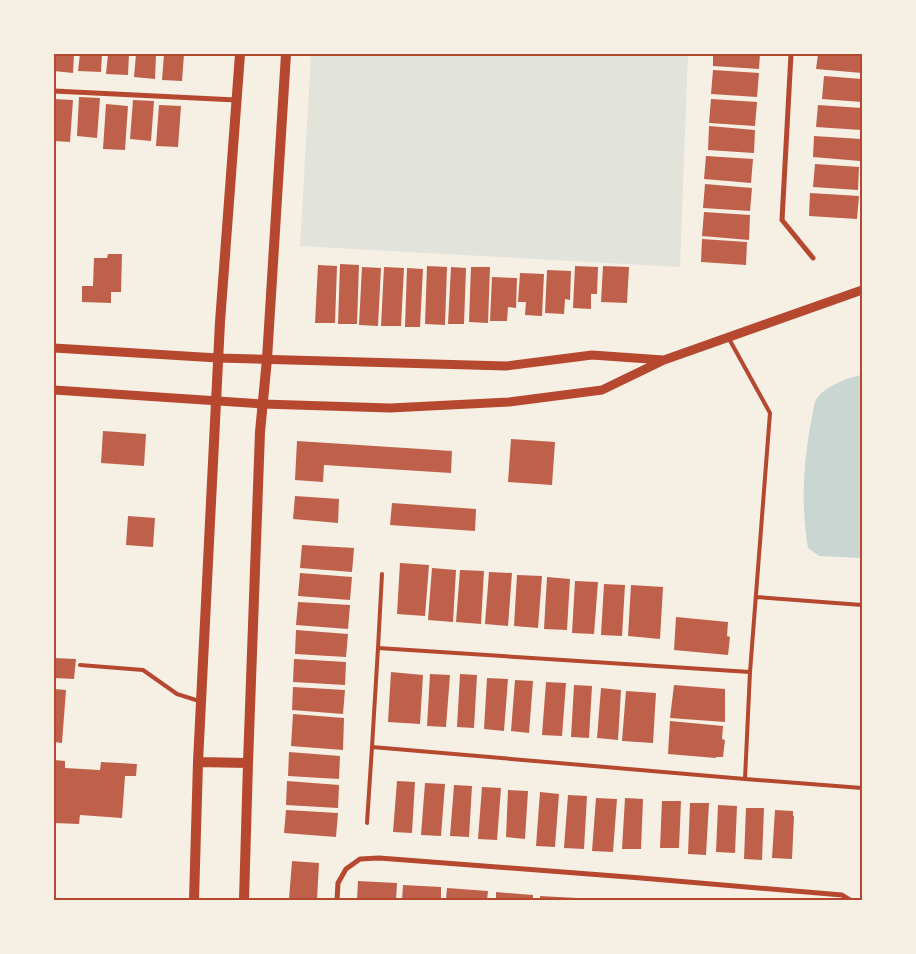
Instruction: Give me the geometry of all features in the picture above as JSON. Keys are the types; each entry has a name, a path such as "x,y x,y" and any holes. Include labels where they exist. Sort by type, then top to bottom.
{"main road":[{"path":"194,900 198,762 215,400 240,54"},
{"path":"244,900 260,432 267,359 286,54"},
{"path":"198,762 248,763"}],"street":[{"path":"792,54 782,220 813,258"},
{"path":"54,91 237,100"},
{"path":"54,390 263,404 390,408 509,402 602,390 664,360 862,290"},
{"path":"54,348 218,358 506,366 592,355 664,360"},
{"path":"337,900 338,882 346,869 360,860 379,858 804,892 842,896 850,900"}],"lane":[{"path":"728,337 770,413 750,672 745,779"},
{"path":"367,823 382,574"},
{"path":"756,598 862,605"},
{"path":"378,648 750,672"},
{"path":"80,665 143,670 177,694 201,702"},
{"path":"372,747 862,788"}],"shaded area":[{"path":"311,54 688,54 680,267 300,246"},
{"path":"862,375 862,558 819,556 808,548 804,516 806,454 814,405 819,395 830,387 844,380"}],"building":[{"path":"55,54 74,54 73,73 54,71"},
{"path":"80,54 102,54 101,72 78,71"},
{"path":"108,54 129,54 128,75 106,74"},
{"path":"136,54 156,54 155,79 134,77"},
{"path":"164,54 184,54 182,81 162,80"},
{"path":"713,54 760,54 759,69 713,66"},
{"path":"818,54 862,54 862,73 816,69"},
{"path":"713,70 759,73 757,97 711,94"},
{"path":"824,76 862,79 862,102 822,99"},
{"path":"79,97 100,98 97,138 77,136"},
{"path":"54,99 73,100 70,142 54,141"},
{"path":"711,99 757,102 755,126 709,123"},
{"path":"133,100 154,101 151,141 130,139"},
{"path":"106,104 128,106 125,150 103,149"},
{"path":"159,105 181,106 178,147 156,146"},
{"path":"818,105 862,108 861,130 816,127"},
{"path":"709,126 755,130 754,153 708,150"},
{"path":"814,136 861,139 860,161 813,157"},
{"path":"706,156 753,159 751,183 704,179"},
{"path":"815,164 859,167 858,190 813,187"},
{"path":"705,184 752,188 750,211 703,208"},
{"path":"810,193 859,196 857,219 809,216"},
{"path":"704,212 750,215 749,240 702,236"},
{"path":"702,239 747,242 746,265 701,262"},
{"path":"108,254 122,254 121,292 111,292 111,303 82,302 82,286 93,286 94,258 107,258"},
{"path":"340,264 359,265 357,324 338,324"},
{"path":"318,265 337,266 335,323 315,323"},
{"path":"427,266 447,267 445,325 425,324"},
{"path":"575,266 598,267 597,294 591,294 591,309 573,308"},
{"path":"603,266 629,267 627,303 601,302"},
{"path":"362,267 381,268 378,326 359,325"},
{"path":"384,267 404,268 401,326 381,326"},
{"path":"451,267 466,268 464,324 448,324"},
{"path":"471,267 490,267 488,323 469,322"},
{"path":"407,268 423,269 420,327 405,327"},
{"path":"547,270 571,271 570,300 565,299 564,314 545,313"},
{"path":"520,273 544,274 542,316 525,315 526,302 518,302"},
{"path":"492,277 517,278 516,308 508,307 507,321 490,321"},
{"path":"103,431 146,434 144,466 101,463"},
{"path":"511,439 555,442 552,485 508,482"},
{"path":"297,441 452,451 451,473 324,465 323,482 295,480"},
{"path":"295,496 339,499 338,523 293,519"},
{"path":"392,503 476,509 475,531 390,525"},
{"path":"128,516 155,518 153,547 126,545"},
{"path":"302,545 354,548 352,572 300,568"},
{"path":"400,563 429,565 425,616 397,614"},
{"path":"432,568 456,570 453,622 428,620"},
{"path":"460,570 484,571 481,624 456,622"},
{"path":"489,572 512,573 508,626 485,624"},
{"path":"300,573 352,577 350,600 298,596"},
{"path":"517,575 542,576 538,628 514,626"},
{"path":"547,577 570,579 567,630 544,629"},
{"path":"575,581 598,582 594,634 572,633"},
{"path":"604,584 625,585 622,636 601,635"},
{"path":"631,585 663,587 660,639 628,636"},
{"path":"298,602 350,605 348,629 296,625"},
{"path":"676,617 728,622 727,636 730,637 728,655 674,650"},
{"path":"296,630 348,634 346,657 295,654"},
{"path":"54,658 76,659 74,679 54,678"},
{"path":"294,659 346,662 345,685 293,682"},
{"path":"391,672 423,675 420,724 388,722"},
{"path":"430,674 450,675 446,727 427,726"},
{"path":"460,674 477,675 474,728 457,727"},
{"path":"487,678 508,679 504,731 484,729"},
{"path":"515,680 533,681 529,733 511,731"},
{"path":"546,682 566,683 562,736 542,735"},
{"path":"574,685 592,686 589,738 571,737"},
{"path":"674,685 725,689 725,722 670,718"},
{"path":"293,687 345,690 343,714 292,710"},
{"path":"601,688 621,690 618,740 597,738"},
{"path":"54,689 66,690 62,743 54,742"},
{"path":"626,691 656,693 653,743 622,741"},
{"path":"293,714 344,718 343,750 291,746"},
{"path":"670,721 723,726 722,739 725,740 723,757 668,754"},
{"path":"289,752 340,756 339,779 288,776"},
{"path":"54,760 65,761 65,768 100,770 101,762 137,764 136,776 125,776 122,818 80,815 79,824 54,823"},
{"path":"287,781 339,785 338,808 286,805"},
{"path":"397,781 415,782 412,833 393,832"},
{"path":"425,783 445,784 441,836 421,835"},
{"path":"454,785 472,786 469,837 450,836"},
{"path":"482,787 501,788 497,840 478,839"},
{"path":"508,790 528,791 525,839 506,837"},
{"path":"540,792 559,794 555,847 536,846"},
{"path":"568,795 587,796 584,849 564,848"},
{"path":"596,798 617,799 613,852 592,851"},
{"path":"625,798 643,799 641,849 622,849"},
{"path":"662,801 681,801 679,848 660,848"},
{"path":"690,803 709,803 706,855 688,854"},
{"path":"718,805 737,806 735,853 716,852"},
{"path":"746,808 764,808 762,860 744,859"},
{"path":"286,810 338,813 336,837 284,833"},
{"path":"775,810 793,811 792,859 772,858"},
{"path":"292,861 319,863 317,900 289,899"},
{"path":"358,881 397,883 396,900 357,900"},
{"path":"403,885 441,887 441,900 402,900"},
{"path":"447,888 488,891 487,900 446,900"},
{"path":"496,892 533,895 533,900 496,900"},
{"path":"540,896 577,898 577,900 540,900"}]}
